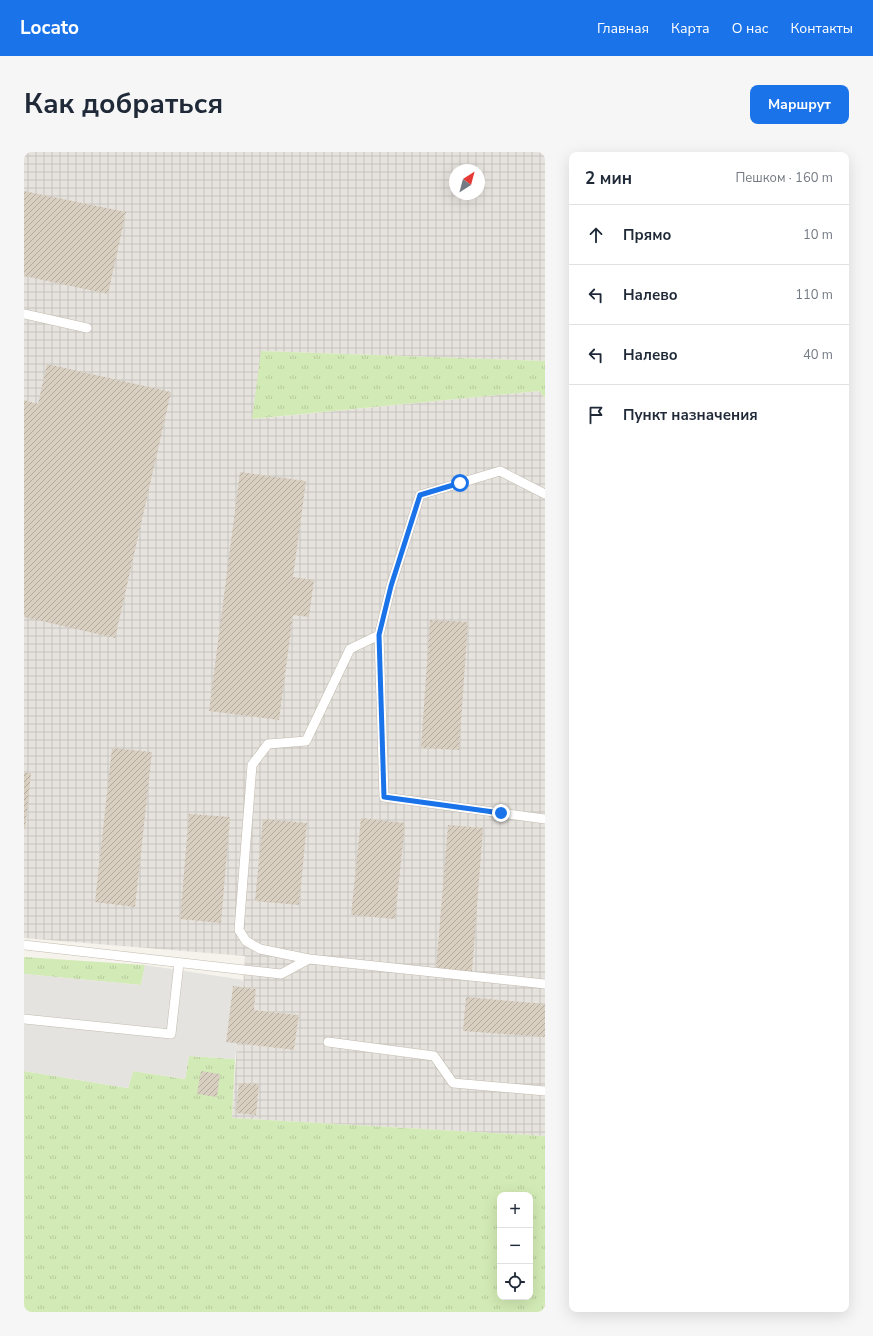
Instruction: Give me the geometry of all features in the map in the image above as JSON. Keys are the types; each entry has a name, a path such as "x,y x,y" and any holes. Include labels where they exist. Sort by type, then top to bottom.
{"lane":[{"path":"24,314 87,328"},
{"path":"545,494 500,471 420,495 391,586 379,635 384,797 545,819"},
{"path":"379,635 350,649 306,741 268,744 252,766 240,930 246,941 260,949 309,959 545,984"},
{"path":"24,945 281,974 309,959"},
{"path":"24,1019 172,1034 180,963"},
{"path":"328,1042 434,1056 453,1083 545,1091"}],"shaded area":[{"path":"24,152 545,152 545,361 262,351 253,419 539,391 545,398 545,1136 232,1118 237,1043 294,1050 299,1015 254,1010 256,989 243,988 245,956 24,938"},
{"path":"145,965 244,980 243,988 233,987 226,1041 237,1043 235,1059 189,1056 185,1079 133,1071 128,1088 24,1071 24,974 141,985"}],"green space":[{"path":"261,351 545,361 545,398 539,391 252,419"},
{"path":"24,957 145,965 141,985 24,974"},
{"path":"189,1056 235,1059 232,1118 545,1136 545,1312 24,1312 24,1071 128,1088 133,1071 185,1079"}],"building":[{"path":"24,191 126,212 108,294 24,276"},
{"path":"47,364 171,392 115,638 24,617 24,400 38,404"},
{"path":"240,472 306,481 293,577 314,580 309,617 293,615 279,720 209,711"},
{"path":"430,620 468,622 459,750 421,748"},
{"path":"112,748 152,752 135,907 95,902"},
{"path":"24,773 31,773 25,829 24,829"},
{"path":"189,814 230,817 221,923 180,919"},
{"path":"361,818 405,823 395,919 351,915"},
{"path":"263,819 307,823 299,905 255,901"},
{"path":"448,825 483,828 472,972 436,969"},
{"path":"233,986 256,989 254,1010 299,1015 294,1050 226,1042"},
{"path":"466,997 545,1004 545,1037 463,1031"},
{"path":"201,1071 220,1074 217,1097 197,1094"},
{"path":"239,1083 259,1084 256,1115 236,1113"}],"route":[{"path":"460,483 420,495 391,586 379,635 384,797 501,813"}]}
